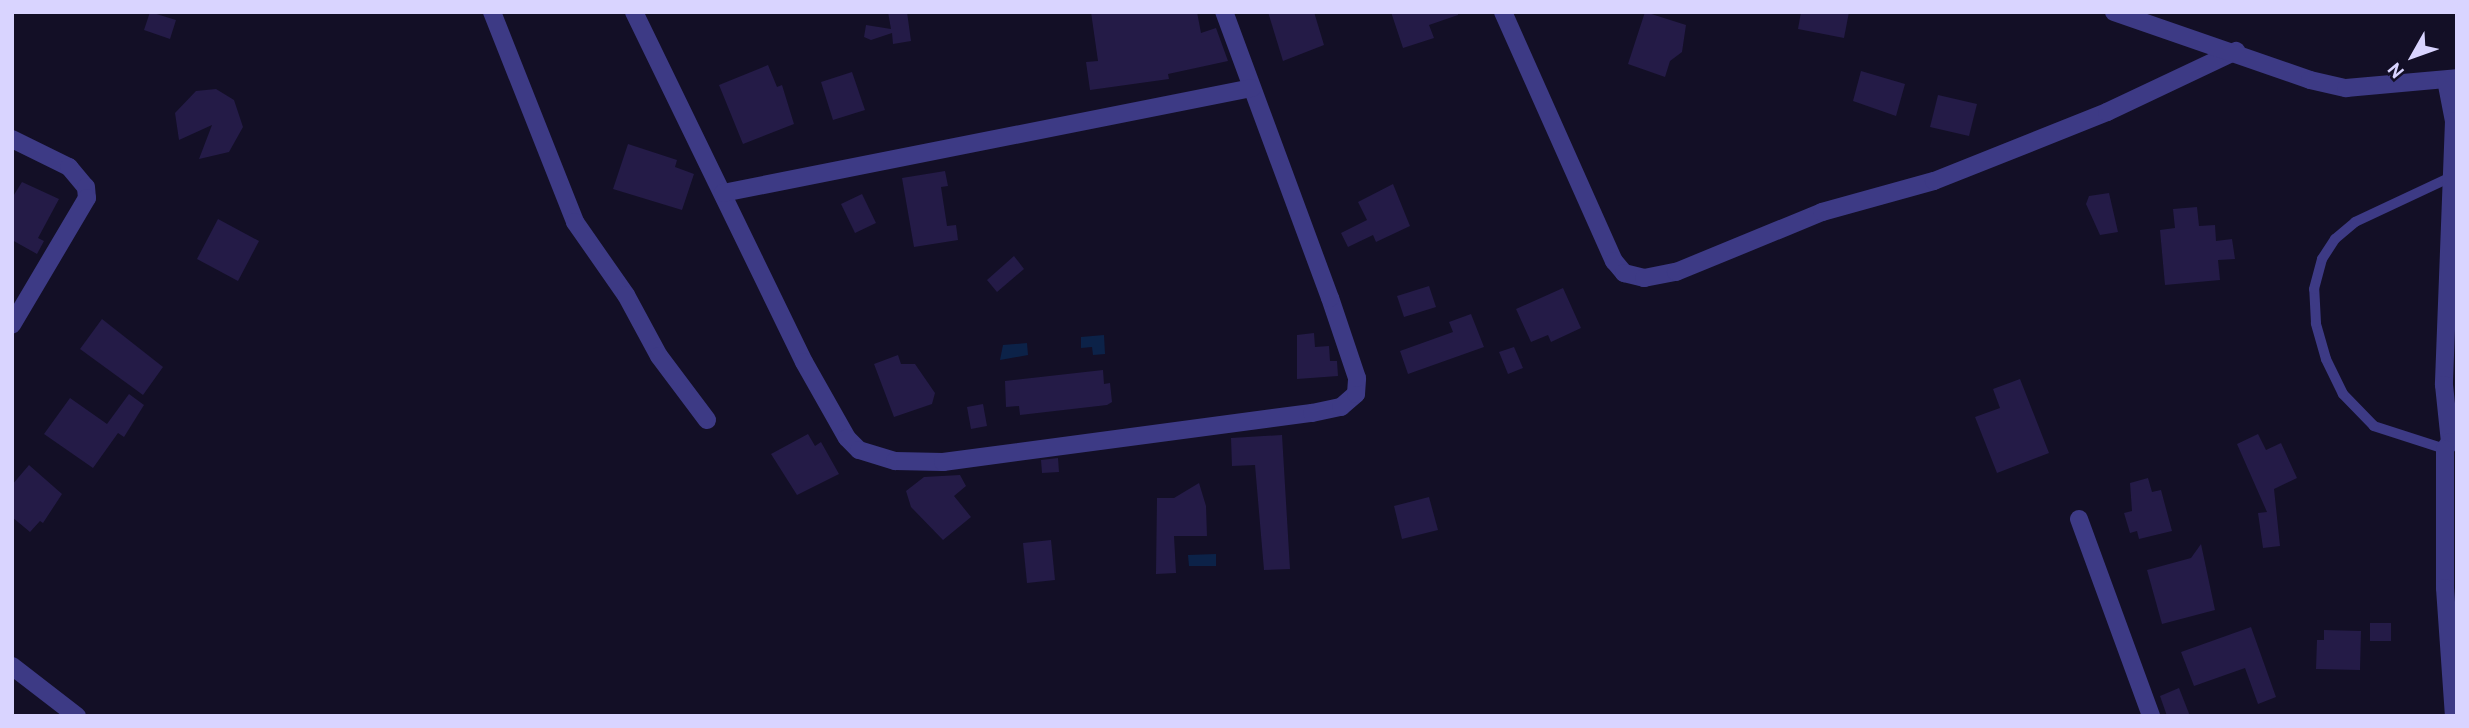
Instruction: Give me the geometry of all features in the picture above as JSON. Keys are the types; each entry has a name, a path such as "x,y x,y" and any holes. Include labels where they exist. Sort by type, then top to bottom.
{"street":[{"path":"492,12 575,222 626,295 659,356 707,419"},
{"path":"634,12 846,438 873,456 895,461 970,459 1093,445 1340,407 1356,394 1357,378 1224,12"},
{"path":"1503,12 1614,261 1624,273 1644,278 1676,272 1822,212 1934,180 2107,112 2236,51"},
{"path":"2113,12 2236,51 2310,80 2346,88 2451,79 2454,121 2444,385 2451,444 2445,588 2455,685 2454,716"},
{"path":"723,194 1252,88"},
{"path":"12,139 69,167 86,187 87,198 12,325"},
{"path":"2079,519 2151,716"},
{"path":"12,666 77,716"}],"lane":[{"path":"2451,177 2355,222 2334,239 2322,259 2314,289 2319,335 2343,394 2374,426 2451,444"}],"water":[{"path":"1104,335 1105,354 1093,355 1092,347 1081,348 1081,337"},
{"path":"1027,343 1028,355 1000,360 1003,345"},
{"path":"1216,554 1216,566 1189,566 1188,555"}],"building":[{"path":"150,12 176,20 170,39 144,30"},
{"path":"888,12 907,12 911,41 893,44 892,33 871,40 864,37 866,25 891,29"},
{"path":"1091,12 1197,12 1201,33 1216,28 1228,61 1168,74 1169,79 1090,90 1086,62 1098,61"},
{"path":"1268,12 1314,12 1324,45 1283,61"},
{"path":"1391,12 1458,12 1458,15 1429,25 1434,38 1403,48"},
{"path":"1645,12 1686,25 1682,52 1670,61 1665,77 1628,64"},
{"path":"1801,12 1849,12 1844,38 1798,29"},
{"path":"768,65 777,87 782,85 794,124 743,144 719,85"},
{"path":"1861,71 1905,84 1896,116 1853,101"},
{"path":"852,72 865,110 833,120 821,82"},
{"path":"216,89 234,100 243,127 229,152 199,159 212,125 179,140 175,113 196,91"},
{"path":"1938,95 1977,104 1969,136 1930,127"},
{"path":"628,144 677,160 675,167 694,174 682,210 613,189"},
{"path":"945,171 948,186 941,187 947,226 956,225 958,240 914,247 902,178"},
{"path":"22,182 59,199 38,238 44,241 37,254 12,240 12,198"},
{"path":"1393,184 1410,226 1376,242 1373,235 1348,247 1341,233 1367,220 1358,202"},
{"path":"2109,193 2118,232 2100,235 2086,204 2089,196"},
{"path":"862,194 876,223 855,233 841,204"},
{"path":"2197,207 2199,226 2215,225 2216,241 2232,239 2235,259 2218,260 2220,280 2165,285 2160,230 2175,228 2173,209"},
{"path":"218,219 259,241 238,281 197,259"},
{"path":"1014,256 1024,269 997,292 987,280"},
{"path":"1429,286 1436,307 1404,317 1397,296"},
{"path":"1563,288 1581,328 1551,342 1548,335 1531,342 1516,309"},
{"path":"1471,314 1484,347 1408,374 1400,351 1453,332 1449,322"},
{"path":"102,319 163,367 143,395 80,349"},
{"path":"1314,333 1315,347 1329,346 1330,361 1337,361 1338,376 1297,379 1297,335"},
{"path":"1514,347 1523,368 1508,374 1499,352"},
{"path":"898,355 901,364 915,364 935,393 932,404 894,417 874,364"},
{"path":"1103,370 1104,384 1110,383 1112,402 1107,405 1020,415 1019,406 1006,407 1005,381"},
{"path":"2020,379 2049,453 1997,473 1975,417 2000,408 1993,389"},
{"path":"129,394 144,405 124,437 118,433 93,468 44,434 70,398 107,424"},
{"path":"983,404 987,426 971,429 967,407"},
{"path":"808,434 815,446 821,442 839,474 797,495 771,454"},
{"path":"2258,434 2266,450 2281,443 2297,478 2274,489 2280,546 2263,548 2258,513 2267,512 2237,444"},
{"path":"1282,435 1290,569 1264,570 1255,465 1232,466 1231,438"},
{"path":"1058,458 1059,472 1042,473 1041,460"},
{"path":"29,465 62,494 43,523 40,521 30,532 12,517 12,485"},
{"path":"960,475 966,486 954,496 971,517 943,540 911,507 906,491 924,477"},
{"path":"2148,478 2152,492 2161,490 2172,531 2139,539 2137,531 2130,533 2124,513 2132,511 2130,483"},
{"path":"1199,483 1206,506 1207,536 1174,536 1176,573 1156,574 1157,498 1174,498"},
{"path":"1429,497 1438,530 1402,539 1394,506"},
{"path":"1051,540 1055,580 1027,583 1023,543"},
{"path":"2201,544 2215,610 2162,624 2147,570 2191,558"},
{"path":"2370,623 2391,623 2391,641 2370,641"},
{"path":"2251,627 2276,697 2258,704 2245,668 2194,686 2181,652"},
{"path":"2324,630 2361,631 2360,670 2316,669 2317,640 2324,640"},
{"path":"2179,688 2190,716 2167,716 2160,696"}]}
